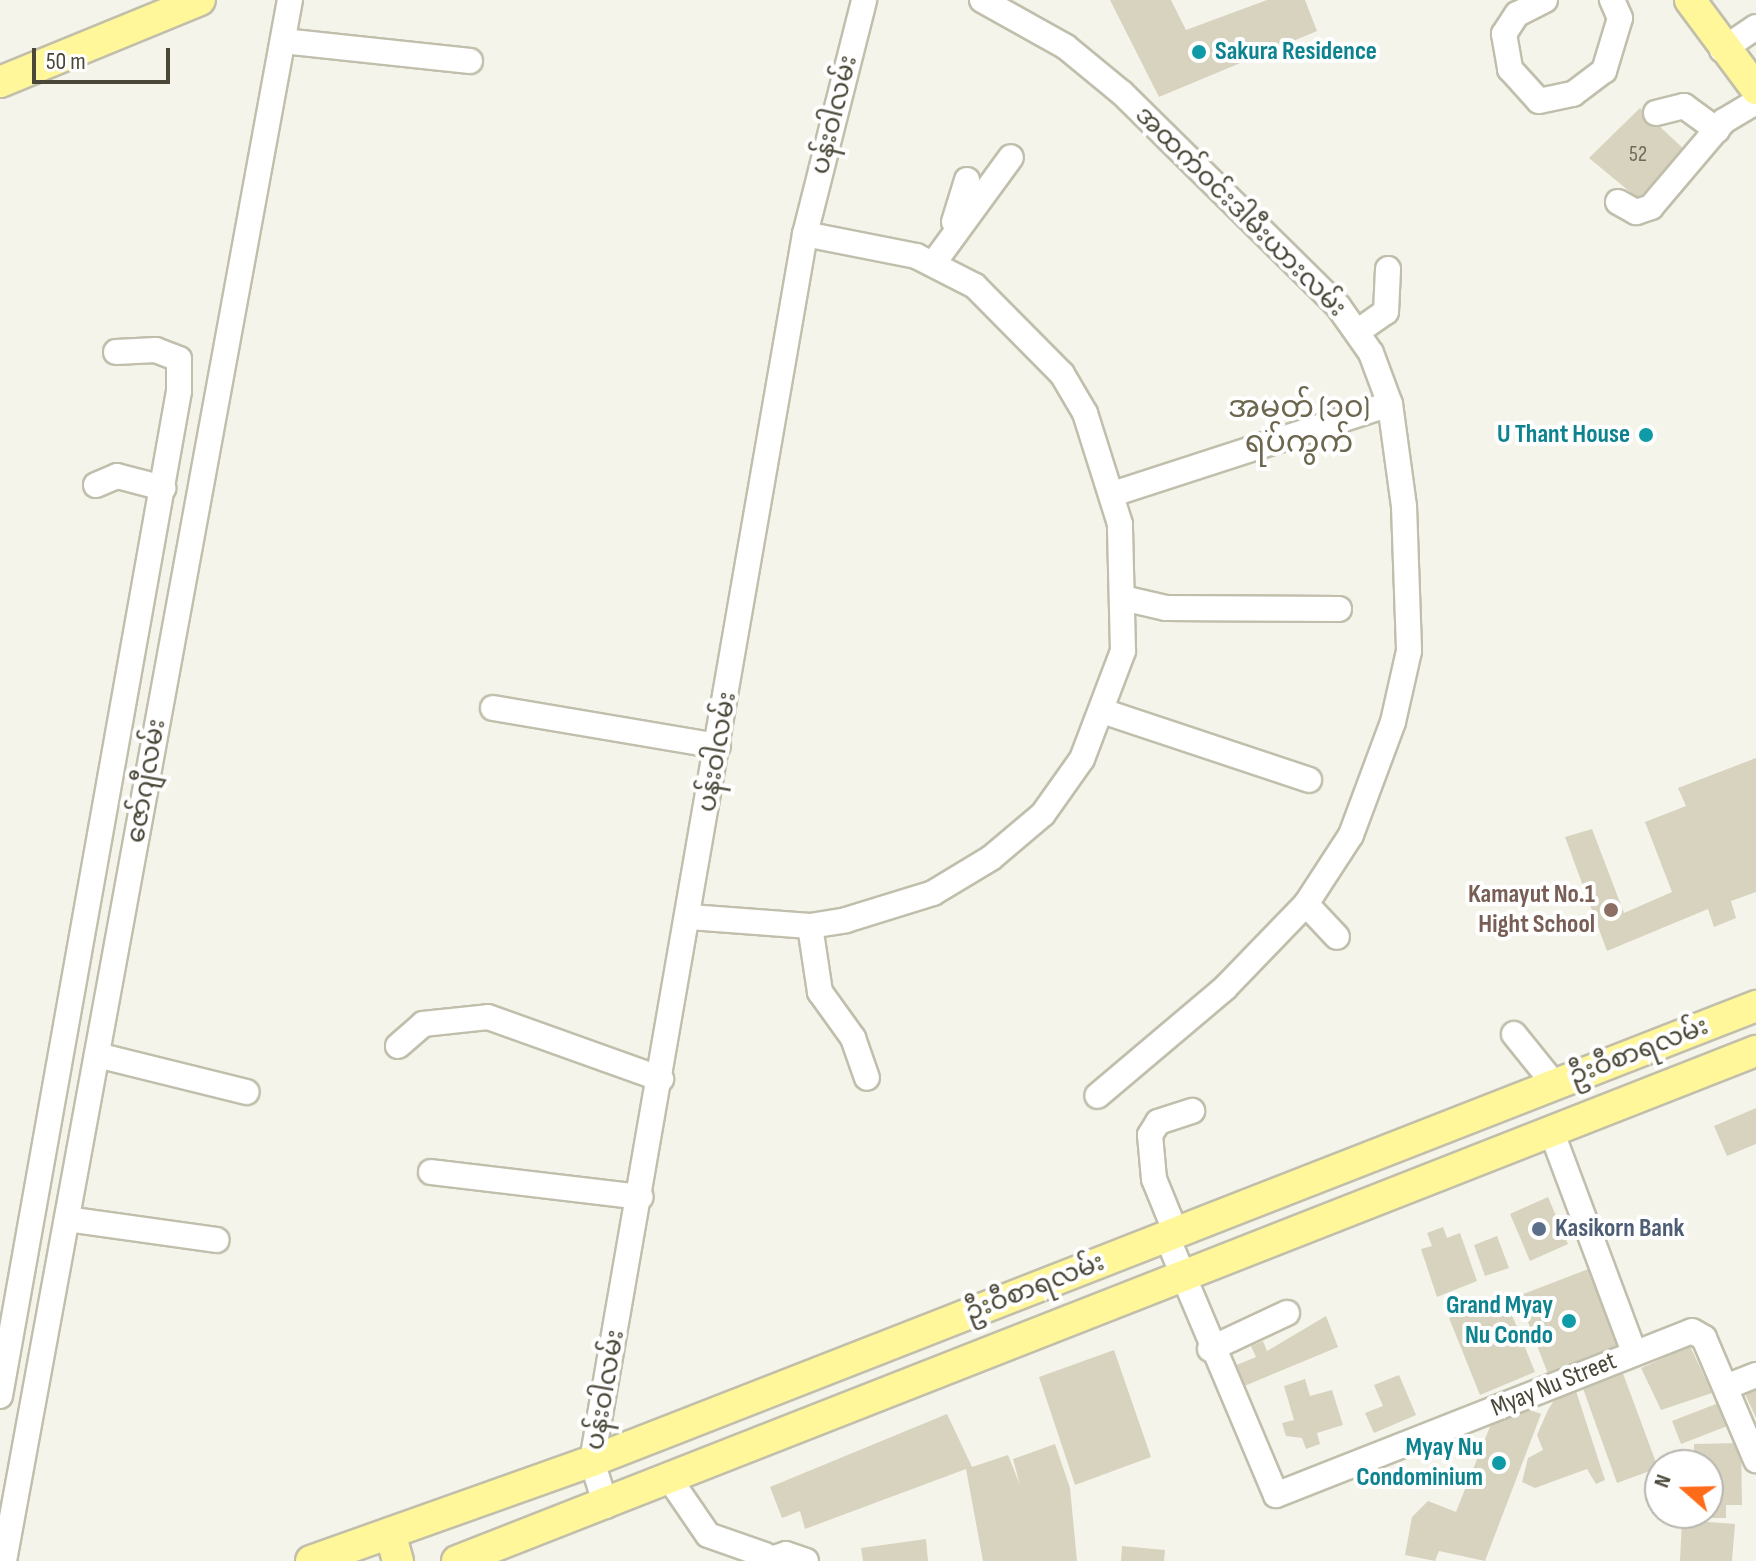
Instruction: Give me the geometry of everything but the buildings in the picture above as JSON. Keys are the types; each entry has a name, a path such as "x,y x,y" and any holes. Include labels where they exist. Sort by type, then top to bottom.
{"main road":[{"path":"0,82 149,12 200,0"},
{"path":"1690,0 1722,50 1756,89"},
{"name":"ဦးဝီစာရလမ်း","path":"311,1561 394,1547 592,1461 1756,1006"},
{"name":"ဦးဝီစာရလမ်း","path":"457,1561 991,1356 1756,1051"},
{"path":"1558,1083 1565,1128"},
{"path":"1374,1155 1392,1198"},
{"path":"976,1311 991,1356"},
{"path":"789,1384 806,1428"}],"street":[{"name":"ဇော်ဂျီလမ်း","path":"4,1561 290,0"},
{"name":"ပန်းဝါလမ်း","path":"606,1506 592,1461 690,917 805,234 864,0"},
{"name":"အထက်ဝင်းဒါမီးယားလမ်း","path":"982,0 1066,47 1122,93 1357,332 1390,404 1404,506 1409,651 1375,780 1351,835 1306,904 1225,988 1097,1096"},
{"path":"1545,0 1517,14 1504,34 1510,69 1539,101 1573,94 1604,71 1620,18 1612,0"},
{"path":"1722,50 1756,27"},
{"path":"283,41 470,61"},
{"path":"1618,202 1636,212 1651,207 1717,130 1756,102"},
{"path":"1656,113 1684,106 1717,130"},
{"path":"933,264 953,229 1011,157"},
{"path":"953,229 967,180"},
{"path":"690,917 810,926 933,893 991,858 1043,814 1105,712 1123,651 1127,599 1113,494 1085,413 1062,374 975,286 933,264 805,234"},
{"path":"1357,332 1386,312 1388,269"},
{"path":"0,1396 163,488 179,359 156,350 116,352"},
{"path":"1113,494 1390,404"},
{"path":"96,485 117,476 163,488"},
{"path":"1127,599 1166,608 1339,609"},
{"path":"493,708 718,746"},
{"path":"1105,712 1309,780"},
{"path":"1306,904 1337,937"},
{"path":"810,926 820,992 853,1038 867,1078"},
{"path":"398,1046 423,1024 488,1017 661,1079"},
{"path":"1514,1034 1558,1083"},
{"path":"97,1055 246,1092"},
{"name":"Myay Nu Street","path":"1192,1111 1158,1122 1150,1135 1154,1179 1182,1280 1276,1495 1692,1331 1704,1338 1756,1460"},
{"path":"1565,1128 1634,1352"},
{"path":"431,1172 641,1197"},
{"path":"67,1219 217,1240"},
{"path":"1210,1349 1287,1313"},
{"path":"1726,1387 1756,1375"},
{"path":"671,1481 708,1535 765,1558 806,1561"}],"place":[{"name":"Sakura Residence","path":"1199,52"},
{"name":"U Thant House","path":"1646,435"},
{"name":"Kamayut No.1 Hight School","path":"1611,910"},
{"name":"Kasikorn Bank","path":"1539,1229"},
{"name":"Grand Myay Nu Condo","path":"1569,1321"},
{"name":"Myay Nu Condominium","path":"1499,1463"}],"district":[{"name":"အမှတ် (၁၀) ရပ်ကွက်","path":"1299,425"}]}
